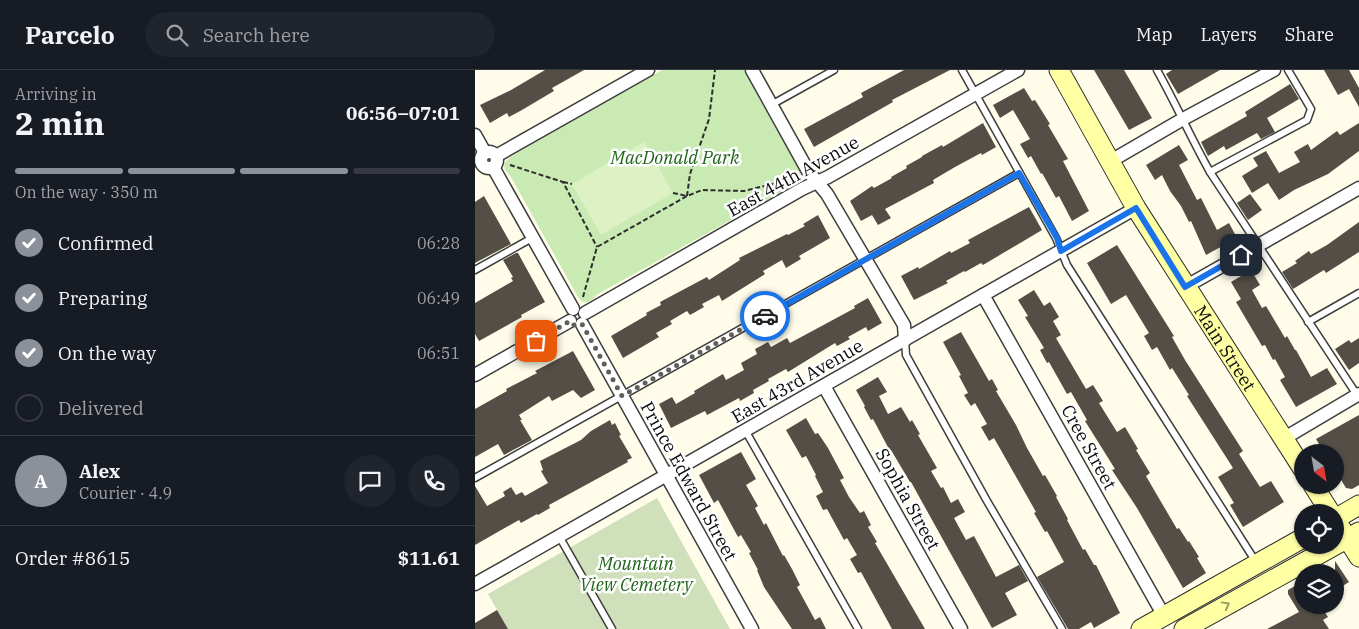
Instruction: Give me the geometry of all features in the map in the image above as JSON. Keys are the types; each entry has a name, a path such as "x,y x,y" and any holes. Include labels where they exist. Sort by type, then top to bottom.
{"main road":[{"name":"Main Street","path":"1059,70 1136,208 1294,455"},
{"path":"1344,514 1359,505"},
{"path":"1183,629 1353,535 1359,557"},
{"path":"1141,629 1294,543"}],"street":[{"path":"486,161 648,70"},
{"path":"752,70 808,171 827,194 904,325 905,340"},
{"name":"East 44th Avenue","path":"475,375 801,189 976,95 1018,70"},
{"path":"1109,162 1183,119 1274,70"},
{"name":"Prince Edward Street","path":"475,135 486,161 622,396 752,629"},
{"path":"1185,287 1359,188"},
{"name":"East 43rd Avenue","path":"475,584 1136,208"},
{"name":"Cree Street","path":"983,295 1164,616"},
{"name":"Sophia Street","path":"824,386 961,629"},
{"path":"1283,438 1358,395"}],"lane":[{"path":"771,105 834,70"},
{"path":"962,70 1057,238 1067,265 1257,563"},
{"path":"1157,70 1178,107 1189,134 1210,172 1358,395"},
{"path":"1210,172 1307,120 1311,109 1288,70"},
{"path":"475,478 1019,173"},
{"path":"475,270 532,238"},
{"path":"1308,322 1359,293"},
{"path":"905,340 906,355 987,501 1062,629"},
{"path":"745,430 858,629"},
{"path":"559,536 612,629"}],"path":[{"path":"687,196 690,174 709,119 715,70"},
{"path":"510,165 572,184"},
{"path":"597,247 687,196 702,190 744,191 795,178"},
{"path":"563,182 597,247 583,297"},
{"path":"673,193 687,196"}],"green space":[{"name":"MacDonald Park","path":"662,70 744,70 800,172 799,183 598,294 590,301 583,302 578,297 511,177 505,170 504,164 510,157"},
{"path":"644,142 673,193 601,235 572,184"},
{"name":"Mountain View Cemetery","path":"657,498 730,629 508,629 488,594"}],"building":[{"path":"545,70 584,70 552,88 554,91 522,110 509,117 507,113 490,123 480,105"},
{"path":"904,70 950,70 892,100 893,102 814,147 804,129 863,97 861,93"},
{"path":"1094,70 1124,70 1152,118 1129,130"},
{"path":"1172,70 1220,70 1178,94 1166,74"},
{"path":"1324,70 1349,70 1359,88 1359,107 1349,89 1338,95"},
{"path":"1290,84 1299,99 1267,118 1275,132 1261,139 1257,133 1226,150 1224,146 1208,156 1201,142 1247,116 1245,112"},
{"path":"1024,88 1032,101 1035,100 1050,124 1048,125 1068,159 1063,161 1089,211 1072,221 1059,196 1056,198 1031,156 1028,158 1020,144 1030,139 1013,110 1000,118 993,105"},
{"path":"983,123 996,147 955,167 933,180 934,183 885,209 891,218 878,225 872,215 861,221 850,201 872,186 874,188 892,178 922,156 942,145 943,147"},
{"path":"1359,123 1359,151 1328,174 1294,190 1279,200 1268,183 1252,193 1242,176 1258,166 1253,158 1266,151 1279,173 1300,162 1294,152 1308,144 1311,150 1337,131 1340,135"},
{"path":"1179,145 1188,160 1179,165 1197,200 1201,198 1217,230 1229,223 1237,238 1206,255 1191,221 1189,222 1162,175 1155,180 1146,165"},
{"path":"1250,194 1262,210 1248,220 1237,203"},
{"path":"484,196 511,244 475,263 475,202"},
{"path":"1029,207 1042,230 983,265 981,263 964,271 946,281 948,283 914,300 901,276 970,243 968,240"},
{"path":"818,215 830,238 799,256 801,259 786,268 782,260 763,271 765,274 722,301 719,295 702,304 704,307 690,315 687,311 670,321 672,324 656,333 659,337 623,358 611,336 647,315 646,313 661,305 660,302 707,277 709,280 740,260 739,258 805,226 803,224"},
{"path":"1359,222 1359,252 1326,273 1324,270 1293,289 1282,272 1297,263 1295,261 1309,251 1311,254 1327,245"},
{"path":"1117,245 1174,336 1172,337 1185,360 1243,451 1239,454 1260,487 1271,481 1284,502 1243,527 1230,505 1234,503 1218,477 1233,468 1187,396 1189,395 1172,368 1170,370 1157,347 1152,350 1144,336 1149,333 1126,295 1111,304 1087,263"},
{"path":"518,253 545,302 479,341 475,334 475,303 513,281 511,278 513,277 503,260"},
{"path":"1251,270 1260,285 1252,290 1262,308 1266,306 1285,338 1287,336 1296,350 1311,377 1327,368 1337,384 1296,407 1280,380 1285,377 1275,359 1273,360 1265,345 1262,346 1236,302 1241,299 1231,282"},
{"path":"1034,290 1044,306 1050,302 1059,317 1053,321 1061,335 1056,338 1086,389 1093,385 1103,401 1099,403 1117,432 1125,427 1150,473 1146,476 1177,529 1179,528 1199,557 1197,558 1206,573 1183,588 1137,508 1112,470 1115,469 1085,421 1087,420 1071,392 1067,394 1040,350 1044,348 1025,317 1028,316 1018,300"},
{"path":"868,298 882,323 868,331 866,327 837,346 835,343 788,372 786,369 768,379 769,381 753,390 754,393 740,401 739,398 707,415 705,411 671,428 659,404 672,397 676,404 723,374 726,380 744,370 741,363 757,354 755,349 768,342 771,347 787,338 790,343 855,308 854,306"},
{"path":"961,332 989,381 992,379 998,390 996,391 1027,448 1057,496 1083,550 1085,549 1094,565 1096,565 1120,613 1094,628 1091,622 1079,629 1068,629 1037,577 1064,562 1047,531 1045,532 1034,513 1036,512 994,438 989,441 981,427 987,424 975,403 971,406 964,395 968,393 959,376 961,375 943,342"},
{"path":"1359,338 1359,363 1349,370 1335,349 1349,340 1351,343"},
{"path":"573,351 595,390 581,398 573,390 552,401 549,396 519,415 532,440 504,455 498,444 475,457 475,409 507,391 506,389 537,373 535,371"},
{"path":"878,377 887,392 879,396 888,414 901,407 910,422 912,420 920,434 918,435 937,468 931,471 941,488 943,487 951,503 958,499 965,512 954,518 966,540 974,536 996,577 1019,565 1028,581 1005,593 1017,615 992,628 911,482 890,451 873,419 871,420 856,390"},
{"path":"1359,415 1359,485 1352,489 1346,488 1344,485 1344,444 1319,444 1316,439"},
{"path":"806,418 815,434 818,433 828,448 844,478 840,480 849,497 860,513 864,511 871,525 868,527 877,542 875,543 925,629 892,629 861,572 858,573 850,559 857,555 847,538 844,540 827,509 823,510 816,496 823,492 816,475 806,456 802,458 786,430"},
{"path":"610,420 612,425 615,423 621,435 619,436 632,458 627,460 628,462 549,505 550,508 538,515 521,523 519,520 475,545 475,486 487,506 505,496 503,492 511,487 516,495 522,492 525,496 548,483 541,471 543,470 540,461 581,440 591,431"},
{"path":"741,452 756,479 746,485 758,506 755,508 764,525 766,523 792,569 800,585 797,587 815,620 820,617 826,629 792,629 764,587 749,553 751,552 741,535 738,537 718,500 714,503 699,475"},
{"path":"1344,574 1349,582 1344,585"},
{"path":"1294,586 1294,604 1288,594 1288,590"},
{"path":"497,610 508,629 475,629 475,623"},
{"path":"1295,614 1326,614 1328,617 1323,620 1329,629 1267,629"}],"way so far":[{"path":"536,341 570,321 574,325 582,324 622,396 765,316"}],"route":[{"path":"765,316 1019,173 1057,238 1061,251 1136,208 1185,287 1241,255"}]}
